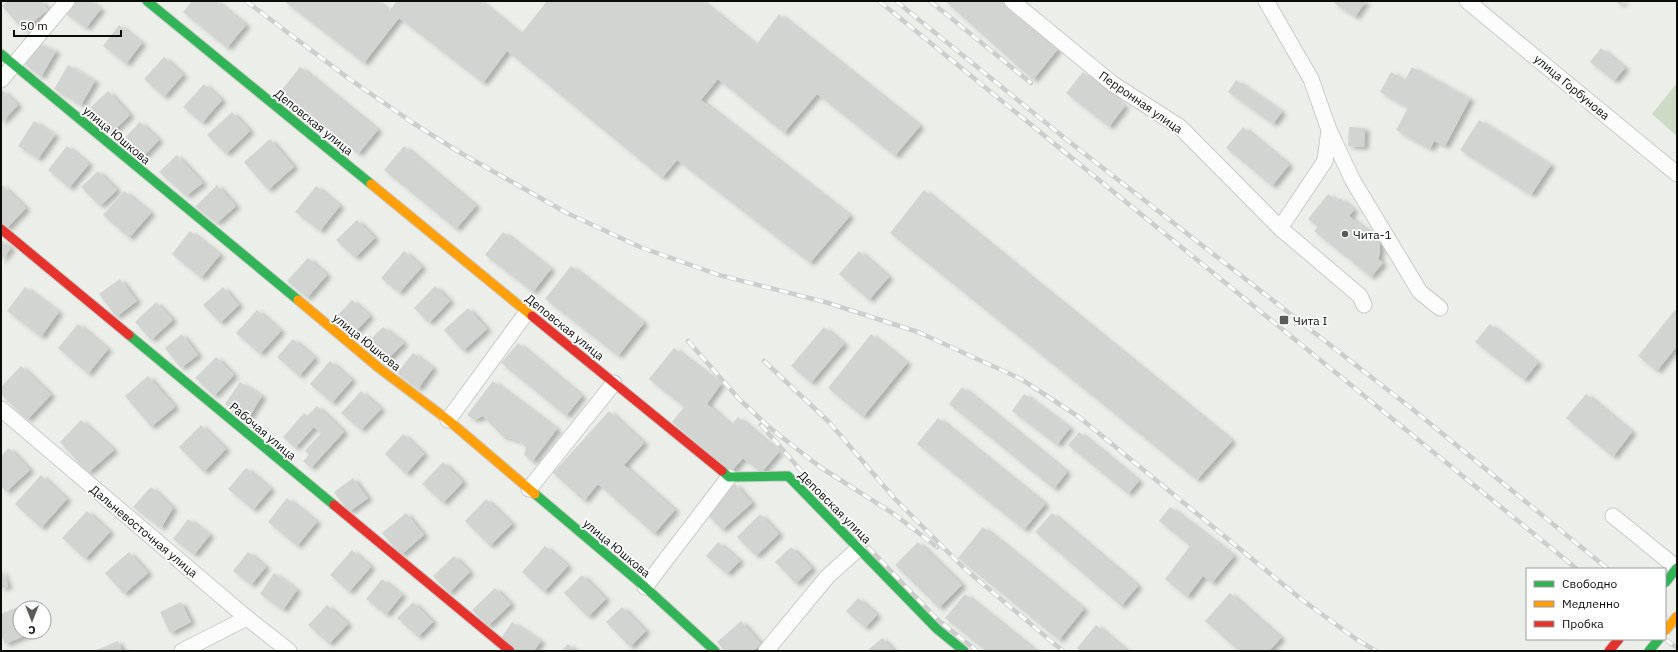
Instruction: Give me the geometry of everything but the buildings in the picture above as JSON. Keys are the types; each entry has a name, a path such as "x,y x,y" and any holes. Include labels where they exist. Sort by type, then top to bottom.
{"street":[{"path":"1,80 67,1"},
{"name":"Деповская улица","path":"147,1 729,477 788,476 860,548 937,629 964,651"},
{"name":"Перронная улица","path":"1012,1 1113,84 1180,127 1280,228 1360,296 1364,306"},
{"path":"1266,1 1311,79 1329,130 1353,181 1420,292 1440,308"},
{"name":"улица Горбунова","path":"1467,1 1677,174"},
{"name":"улица Юшкова","path":"1,54 379,368 448,420 528,490 645,587 715,651"},
{"path":"1280,228 1325,161 1329,130"},
{"name":"Рабочая улица","path":"1,228 510,651"},
{"path":"448,420 527,312"},
{"path":"528,490 614,383"},
{"name":"Дальневосточная улица","path":"1,409 247,618 289,651"},
{"path":"645,587 729,477"},
{"path":"1613,516 1677,568 1666,582"},
{"path":"766,651 827,577 860,548"},
{"path":"1666,630 1677,616"},
{"path":"182,651 247,618"},
{"path":"1609,651 1618,640"},
{"path":"1649,651 1657,640"}],"green space":[{"path":"1677,83 1677,136 1652,114"}],"railway":[{"path":"246,1 348,78 413,123 459,152 567,213 640,247 719,275 825,302 918,332 1021,379 1079,417 1301,599 1356,639 1376,651"},
{"path":"879,1 1576,568"},
{"path":"896,1 1067,140 1411,408 1607,568"},
{"path":"930,1 1031,83"},
{"path":"688,341 739,399 769,427 820,467 894,514 937,547"},
{"path":"764,361 829,422 895,499 965,569 1063,651"},
{"path":"761,425 868,547 937,619 977,651"},
{"path":"1666,618 1677,627"},
{"path":"1666,640 1677,648"}],"traffic: fast":[{"path":"147,1 371,184"},
{"path":"1,54 298,300"},
{"path":"129,335 334,505"},
{"path":"722,471 729,477 788,476 937,629 964,651"},
{"path":"535,494 645,587 715,651"},
{"path":"1666,582 1677,568"},
{"path":"1649,651 1658,640"}],"traffic: slow":[{"path":"371,184 532,316"},
{"path":"298,300 379,368 448,420 535,494"},
{"path":"1666,630 1677,616"}],"traffic: jam":[{"path":"1,229 129,335"},
{"path":"532,316 722,471"},
{"path":"334,505 510,651"},
{"path":"1609,651 1618,640"}],"place":[{"name":"Чита-1","path":"1345,234"},
{"name":"Чита I","path":"1284,320"}]}
